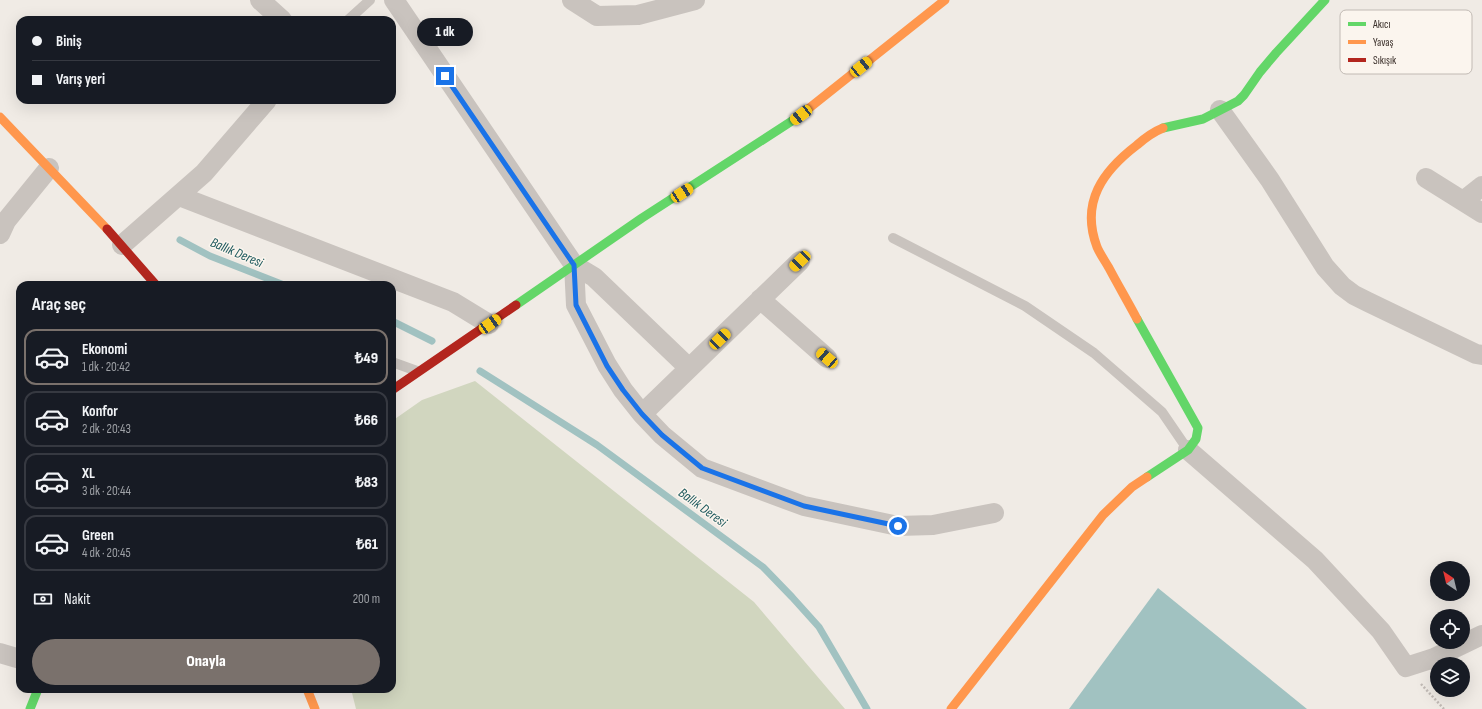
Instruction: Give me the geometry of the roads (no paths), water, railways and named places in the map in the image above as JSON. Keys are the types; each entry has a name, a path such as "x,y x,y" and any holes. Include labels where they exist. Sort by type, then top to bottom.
{"street":[{"path":"260,0 278,16"},
{"path":"394,0 574,265 594,277 689,368"},
{"path":"572,0 597,16 638,15 695,0"},
{"path":"396,387 642,218 789,124 945,0"},
{"path":"952,709 1103,515 1132,487 1188,450 1196,439 1198,428 1102,258 1093,236 1092,212 1097,188 1113,163 1124,153 1163,127 1204,119 1239,101 1283,45 1325,0"},
{"path":"122,244 204,173 264,104"},
{"path":"1220,110 1270,180 1324,267 1342,286 1354,295 1368,302 1476,354 1482,355"},
{"path":"0,117 122,244 153,281"},
{"path":"0,234 6,221 49,168"},
{"path":"1426,178 1482,213"},
{"path":"1463,201 1482,186"},
{"path":"179,196 453,302 490,324"},
{"path":"642,414 800,261"},
{"path":"574,265 576,305 607,366 623,390 642,414 667,440 702,468 804,506 898,526 933,525 994,513"},
{"path":"760,300 827,358"},
{"path":"1188,450 1315,560 1381,631 1406,667 1434,658 1482,635"},
{"path":"0,653 16,658"},
{"path":"30,709 36,693"},
{"path":"309,693 315,709"}],"lane":[{"path":"352,16 370,0"},
{"path":"893,238 1025,306 1094,353 1162,412 1188,450"},
{"path":"396,363 419,372"}],"water":[{"path":"1158,588 1307,709 1069,709"}],"waterway":[{"name":"Ballık Deresi","path":"180,240 210,256 274,281"},
{"name":"Ballık Deresi","path":"396,323 432,341"},
{"name":"Ballık Deresi","path":"480,371 597,445 763,567 819,627 867,709"}]}
